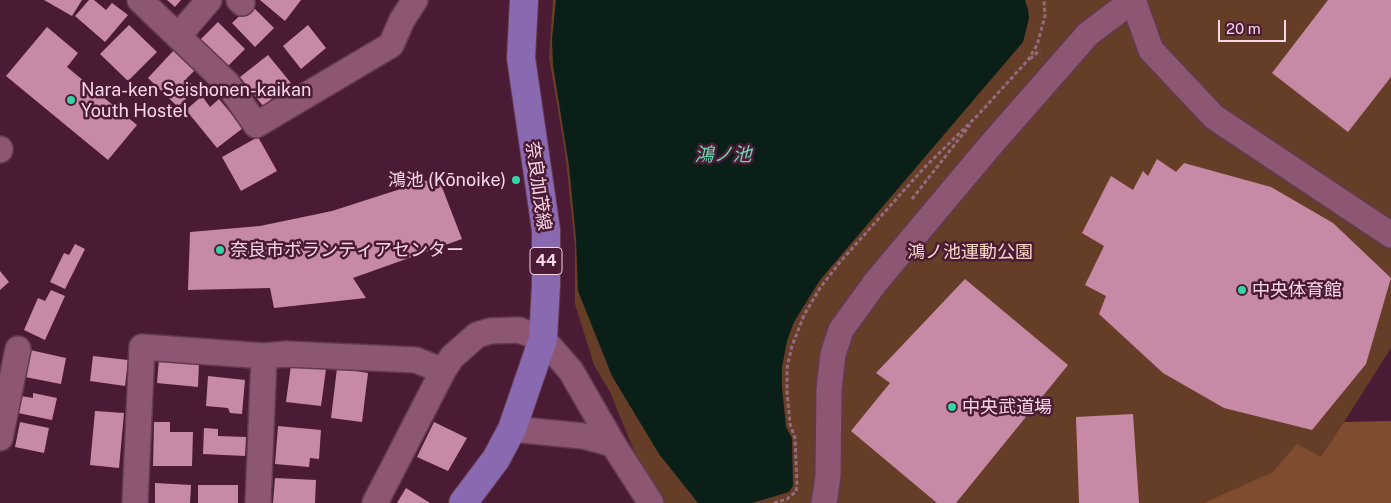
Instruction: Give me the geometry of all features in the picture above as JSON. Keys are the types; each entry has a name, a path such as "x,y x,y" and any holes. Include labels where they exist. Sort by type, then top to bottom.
{"main road":[{"name":"奈良加茂線","path":"463,503 496,459 512,429 543,339 546,285 546,230 520,58 524,0"}],"street":[{"path":"140,0 179,35 227,83 256,126 391,45 402,20 415,0"},
{"path":"179,35 209,0"},
{"path":"824,503 828,476 829,390 834,354 841,330 882,275 989,147 1088,34 1133,0 1151,50 1214,117 1391,235"},
{"path":"375,503 452,357 477,335 519,330 543,339 571,371 613,444 651,503"},
{"path":"135,503 142,347 264,356 286,354 416,360 443,371"},
{"path":"0,438 18,349"},
{"path":"258,503 264,356"},
{"path":"512,429 583,436 613,444"}],"green space":[{"name":"鴻ノ池運動公園","path":"553,0 1391,0 1391,348 1292,503 662,503 642,470 610,392 594,365 575,304 575,246 565,152 549,57"}],"shaded area":[{"path":"1391,421 1391,503 1204,503 1273,472 1297,444 1321,457 1344,422"}],"water":[{"name":"鴻ノ池","path":"556,0 1025,0 1029,18 1023,42 820,280 794,322 787,341 782,367 786,427 792,438 793,486 789,492 752,503 698,503 659,454 612,376 578,291 576,238 569,166 553,65 552,40"}],"building":[{"path":"44,0 82,0 72,16"},
{"path":"89,0 94,0 106,10 112,3 128,15 105,42 75,16"},
{"path":"167,0 181,0 175,7"},
{"path":"260,0 301,0 285,21"},
{"path":"1328,0 1391,0 1391,77 1348,132 1272,73"},
{"path":"251,5 274,28 255,47 232,23"},
{"path":"218,22 245,49 227,67 200,40"},
{"path":"129,25 157,52 128,81 100,54"},
{"path":"308,25 326,48 301,69 283,46"},
{"name":"Nara-ken Seishonen-kaikan Youth Hostel","path":"47,27 78,53 67,67 137,125 108,160 6,76"},
{"path":"175,49 196,69 186,79 196,88 178,107 148,78"},
{"path":"268,55 291,83 263,106 240,77"},
{"path":"202,96 210,107 219,99 243,128 217,148 186,110"},
{"path":"258,137 277,171 241,191 222,157"},
{"name":"中央体育館","path":"1157,159 1176,172 1184,163 1271,187 1333,223 1391,278 1366,364 1312,430 1224,408 1163,373 1099,314 1106,296 1085,285 1104,246 1082,233 1111,176 1133,190 1143,171 1148,176"},
{"path":"438,177 462,239 353,278 366,298 274,308 270,288 188,290 190,232 260,226 332,211"},
{"path":"75,244 85,249 65,289 50,282 64,253 69,255"},
{"path":"0,271 9,282 0,290"},
{"name":"中央武道場","path":"965,279 1068,365 956,503 937,503 851,431 890,383 876,373"},
{"path":"51,290 65,296 45,340 24,330 38,298 45,301"},
{"path":"30,350 66,358 61,384 25,377"},
{"path":"93,356 128,360 125,386 90,381"},
{"path":"159,359 199,362 198,387 157,383"},
{"path":"291,365 326,369 321,406 286,402"},
{"path":"337,368 368,373 362,422 331,418"},
{"path":"208,376 245,380 242,414 230,413 228,408 206,406"},
{"path":"33,393 57,398 52,420 18,413 21,396 33,398"},
{"path":"95,411 124,413 119,468 90,465"},
{"path":"1133,414 1139,503 1079,503 1076,417"},
{"path":"20,422 49,428 44,453 15,447"},
{"path":"154,422 170,422 170,432 193,432 192,466 153,466"},
{"path":"434,422 467,438 448,471 417,457"},
{"path":"278,426 321,430 319,459 310,458 309,467 275,464"},
{"path":"204,428 218,429 218,436 246,437 245,456 203,454"},
{"path":"275,478 316,480 315,503 273,503"},
{"path":"155,483 191,485 190,503 155,503"},
{"path":"198,485 238,485 238,503 198,503"},
{"path":"406,488 430,503 397,503"}],"place":[{"name":"Nara-ken Seishonen-kaikan Youth Hostel","path":"71,100"},
{"name":"鴻池 (Kōnoike)","path":"516,180"},
{"name":"奈良市ボランティアセンター","path":"220,250"},
{"name":"中央体育館","path":"1242,290"},
{"name":"中央武道場","path":"952,407"}]}
